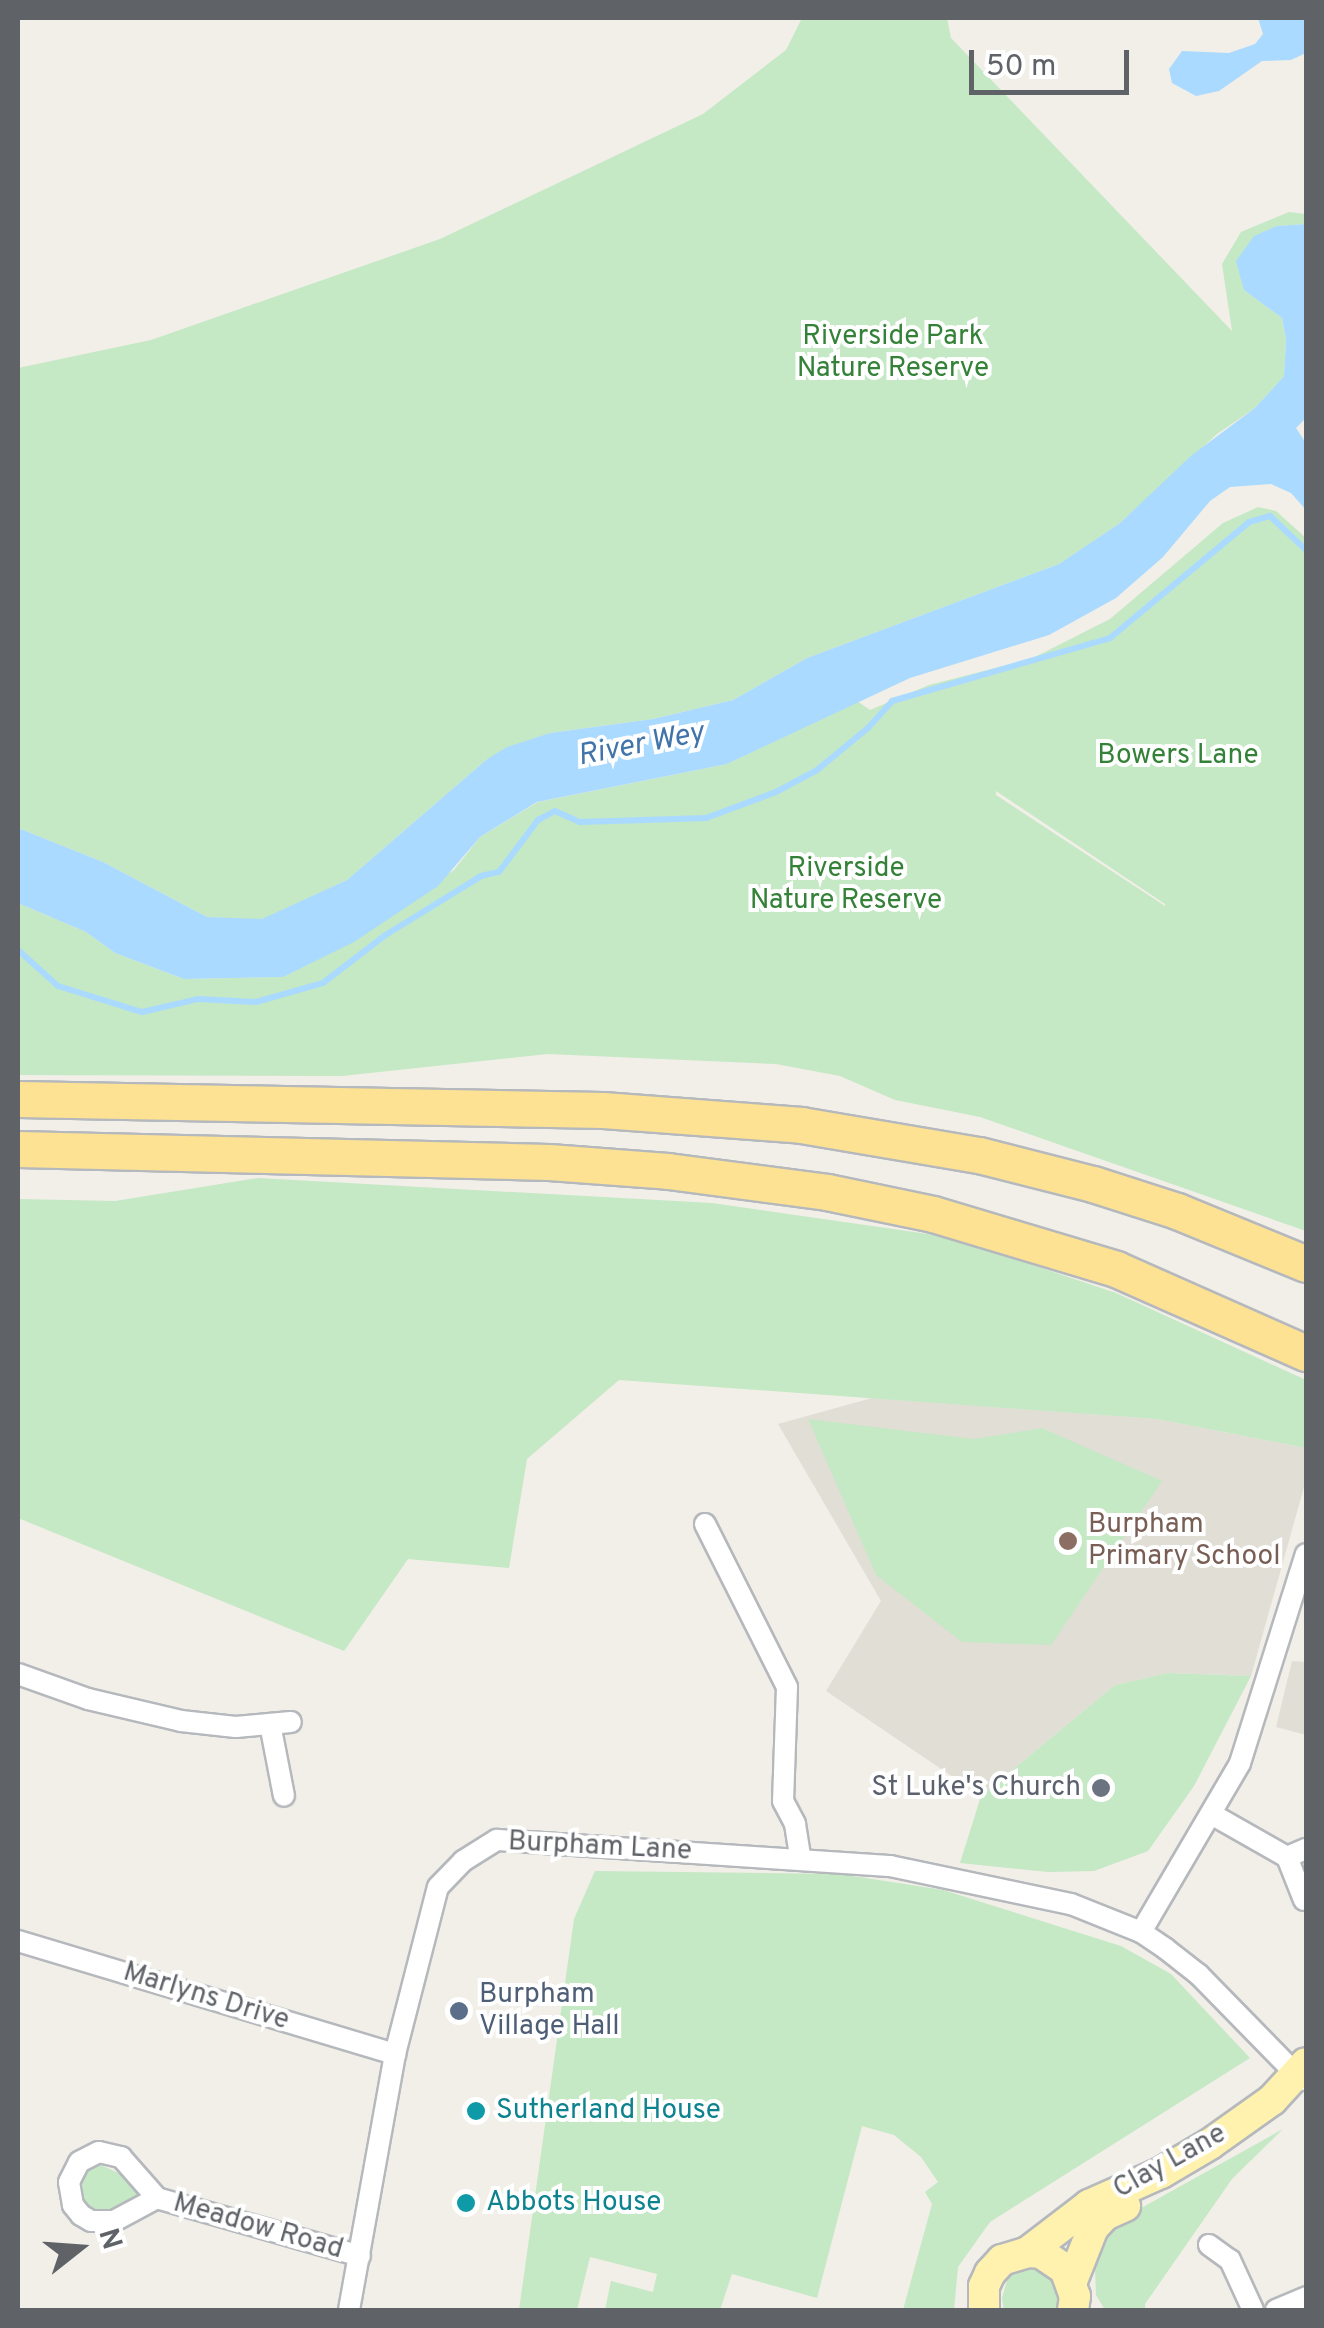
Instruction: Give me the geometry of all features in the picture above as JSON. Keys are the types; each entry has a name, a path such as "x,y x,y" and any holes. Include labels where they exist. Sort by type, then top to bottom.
{"highway":[{"path":"18,1099 602,1110 800,1125 980,1155 1093,1184 1177,1212 1306,1264"},
{"path":"18,1149 549,1162 808,1189 934,1214 1038,1243 1179,1294 1306,1353"}],"main road":[{"name":"Clay Lane","path":"984,2310 984,2286 1002,2260 1028,2252 1090,2205 1210,2144 1304,2077"},
{"name":"Clay Lane","path":"1077,2299 1093,2228 1105,2215 1211,2163 1304,2077"},
{"name":"Clay Lane","path":"1028,2252 1054,2259 1077,2299"}],"street":[{"path":"705,1524 787,1687 783,1801 794,1824 800,1857"},
{"path":"1141,1932 1240,1764 1306,1554"},
{"path":"18,1674 88,1699 181,1721 236,1728 280,1723 284,1796"},
{"path":"1213,1815 1296,1853 1304,1900"},
{"name":"Burpham Lane","path":"350,2310 395,2054 438,1887 464,1861 497,1840 800,1857 890,1866 1071,1904 1141,1932 1200,1975 1304,2077"},
{"name":"Marlyns Drive","path":"18,1941 395,2054"},
{"name":"Meadow Road","path":"156,2198 360,2256"},
{"path":"1208,2245 1230,2260 1254,2310"},
{"path":"1276,2310 1306,2297"}],"shaded area":[{"name":"Burpham Primary School","path":"872,1398 1157,1419 1306,1448 1306,1480 1251,1676 1168,1673 1115,1685 981,1796 826,1691 881,1601 778,1424"},
{"path":"1292,1661 1306,1662 1306,1735 1276,1727"}],"green space":[{"name":"Riverside Park Nature Reserve","path":"802,18 947,18 951,38 1232,331 1222,264 1241,232 1289,212 1306,214 1306,224 1277,226 1244,290 1282,318 1286,339 1284,376 1255,408 1217,434 1120,523 1059,564 807,658 733,700 653,719 550,733 486,760 347,880 262,920 207,917 103,862 18,828 18,368 151,340 440,239 703,114 786,50"},
{"name":"Riverside Nature Reserve","path":"1258,507 1276,511 1306,538 1306,1231 980,1117 895,1100 840,1076 776,1064 548,1054 342,1076 18,1075 18,903 86,932 115,953 184,979 283,977 454,870 480,837 538,802 727,764 857,701 870,710 929,685 1031,659 1110,619 1223,523","holes":["996,791 1165,904 996,795"]},
{"path":"258,1178 712,1203 949,1237 1116,1293 1306,1380 1306,1448 1157,1419 619,1380 527,1459 509,1568 408,1559 344,1651 18,1518 18,1199 115,1201"},
{"path":"808,1419 974,1439 1042,1428 1162,1481 1051,1645 962,1642 876,1575"},
{"path":"1168,1673 1251,1676 1194,1786 1148,1851 1094,1871 1048,1872 960,1863 981,1796 1115,1685"},
{"path":"595,1871 840,1874 943,1890 1121,1946 1171,1974 1250,2058 990,2222 958,2267 954,2310 903,2310 932,2204 925,2192 938,2182 921,2157 894,2135 862,2126 817,2298 732,2274 720,2310 605,2310 611,2281 653,2292 657,2274 590,2257 577,2310 519,2310 574,1919"},
{"path":"1283,2129 1232,2179 1145,2304 1145,2310 1105,2310 1096,2295 1095,2268 1104,2235 1134,2212"},
{"path":"96,2163 123,2175 141,2196 112,2211 90,2210 77,2190 82,2171"},
{"path":"1038,2265 1057,2276 1062,2310 1004,2310 1002,2298 1008,2277 1017,2270"}],"water":[{"path":"1258,18 1306,18 1306,53 1291,60 1262,61 1219,91 1196,96 1172,83 1169,69 1182,51 1229,53 1255,44 1263,34"},
{"name":"River Wey","path":"1306,224 1306,418 1296,428 1306,443 1306,510 1291,493 1271,484 1230,487 1210,501 1163,557 1116,598 1049,635 910,678 727,764 537,802 480,837 438,886 354,942 283,977 184,979 115,953 86,932 18,903 18,828 103,862 207,917 262,919 347,880 486,760 507,747 550,733 653,719 733,700 807,658 1059,564 1120,523 1192,455 1255,408 1284,376 1286,339 1282,318 1244,290 1236,261 1254,236 1277,226"}],"waterway":[{"path":"18,950 58,986 142,1012 198,999 256,1002 323,983 384,936 481,876 499,872 538,820 555,811 580,822 706,818 776,792 817,770 868,728 892,701 1110,638 1249,522 1270,516 1306,550"}],"place":[{"name":"Burpham Primary School","path":"1068,1541"},
{"name":"St Luke's Church","path":"1101,1788"},
{"name":"Burpham Village Hall","path":"459,2011"},
{"name":"Sutherland House","path":"476,2111"},
{"name":"Abbots House","path":"466,2203"}],"park label":[{"name":"Bowers Lane","path":"1178,756"}]}
